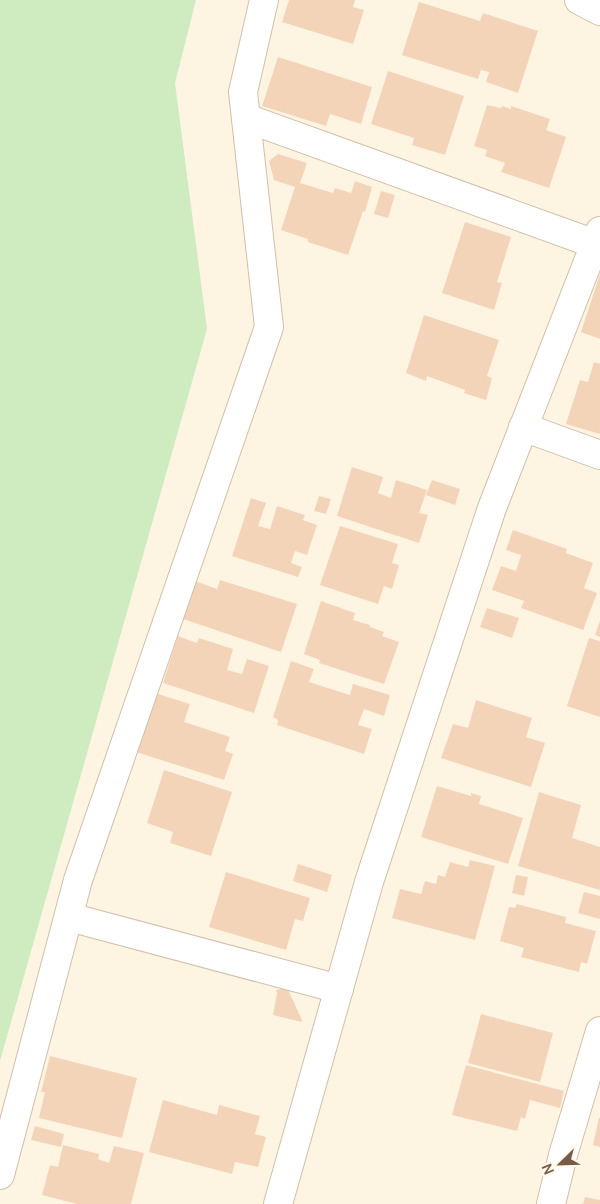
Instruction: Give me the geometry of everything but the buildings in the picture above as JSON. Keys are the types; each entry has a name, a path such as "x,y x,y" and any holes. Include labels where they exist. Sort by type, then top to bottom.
{"street":[{"path":"0,1175 78,880 269,327 243,92 264,0"},
{"path":"579,0 600,11"},
{"path":"246,118 597,238 492,508 375,863 278,1204"},
{"path":"523,428 600,455"},
{"path":"69,917 339,989"},
{"path":"552,1204 563,1155 600,1031"}],"green space":[{"path":"0,0 196,0 175,83 207,329 0,1061"}]}
